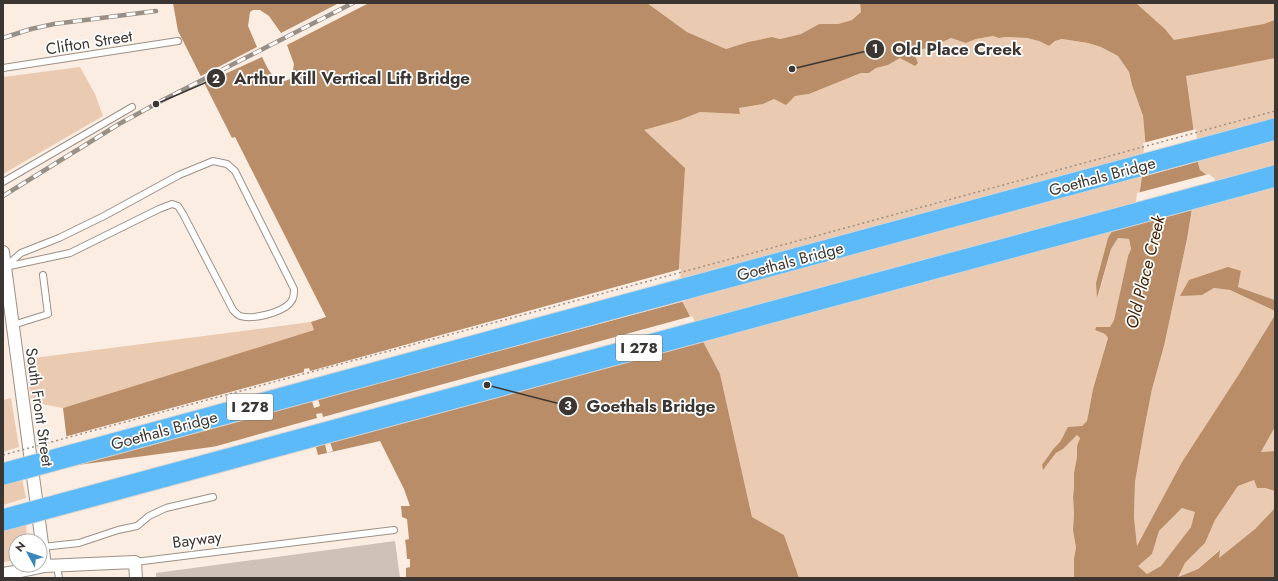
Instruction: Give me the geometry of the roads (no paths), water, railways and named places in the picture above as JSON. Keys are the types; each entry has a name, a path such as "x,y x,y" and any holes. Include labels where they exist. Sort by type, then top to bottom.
{"highway":[{"name":"Goethals Bridge","path":"3,474 1275,129"},
{"name":"I 278","path":"3,520 1275,176"}],"street":[{"name":"South Front Street","path":"3,252 40,533"},
{"name":"Bayway","path":"48,566 135,562"},
{"path":"135,562 136,578"},
{"name":"Bayway","path":"3,574 22,575"}],"lane":[{"name":"Clifton Street","path":"3,68 178,41"},
{"path":"3,182 132,107"},
{"path":"213,160 227,164 234,171 294,289 293,299 289,305 270,314 258,317 241,316 236,314 183,214 178,206 172,204 70,253 5,267 21,253 59,238 104,216 179,175 213,160"},
{"path":"13,325 48,314 43,276"},
{"path":"48,546 79,543 118,530 137,526 149,516 166,508 213,497"},
{"name":"Bayway","path":"135,562 394,530"},
{"path":"57,566 59,578"}],"water":[{"path":"173,3 647,3 687,32 726,49 748,42 772,37 780,39 801,34 819,24 838,24 852,20 861,12 860,3 1136,3 1165,29 1174,40 1264,24 1275,20 1275,58 1186,76 1196,156 1200,170 1213,180 1195,190 1187,239 1164,346 1152,389 1144,430 1135,482 1134,517 1137,546 1182,462 1275,315 1275,427 1261,452 1275,451 1275,491 1265,488 1257,488 1254,480 1238,486 1215,520 1205,543 1185,563 1178,577 1198,569 1220,550 1219,558 1255,529 1275,508 1275,578 1074,578 1074,558 1076,548 1073,530 1074,473 1077,457 1077,446 1080,438 1077,435 1063,449 1056,453 1043,470 1042,465 1060,442 1068,427 1082,426 1087,421 1093,389 1108,338 1105,334 1095,330 1096,327 1110,327 1114,320 1128,256 1131,249 1129,239 1118,238 1111,249 1097,298 1096,283 1108,238 1115,226 1128,227 1135,224 1146,149 1143,116 1129,72 1118,56 1101,47 1088,43 1062,39 1055,41 1049,46 1039,41 1027,38 999,38 993,36 976,39 966,43 951,38 920,50 915,56 918,63 915,66 900,58 888,65 876,68 869,73 861,73 809,94 795,96 786,105 774,99 763,104 739,108 740,114 700,112 680,120 644,130 685,168 678,281 682,301 720,374 752,517 784,535 799,578 406,578 406,568 410,567 410,559 407,559 405,540 409,539 407,519 402,517 401,506 410,506 404,489 380,441 318,455 314,440 293,436 70,466 63,408 314,330 311,322 326,317 235,137 232,138 178,31","holes":["1182,508 1195,512 1191,527 1161,566 1147,574 1138,566 1152,554 1159,531"]},
{"path":"1228,267 1241,271 1238,287 1275,300 1275,311 1230,290 1214,288 1202,295 1180,296 1189,280"}],"railway":[{"path":"3,196 119,124 353,3"},
{"path":"3,38 31,29 54,24 156,11"}],"place":[{"name":"Old Place Creek","path":"792,69"},
{"name":"Arthur Kill Vertical Lift Bridge","path":"156,104"},
{"name":"Goethals Bridge","path":"487,385"}]}
